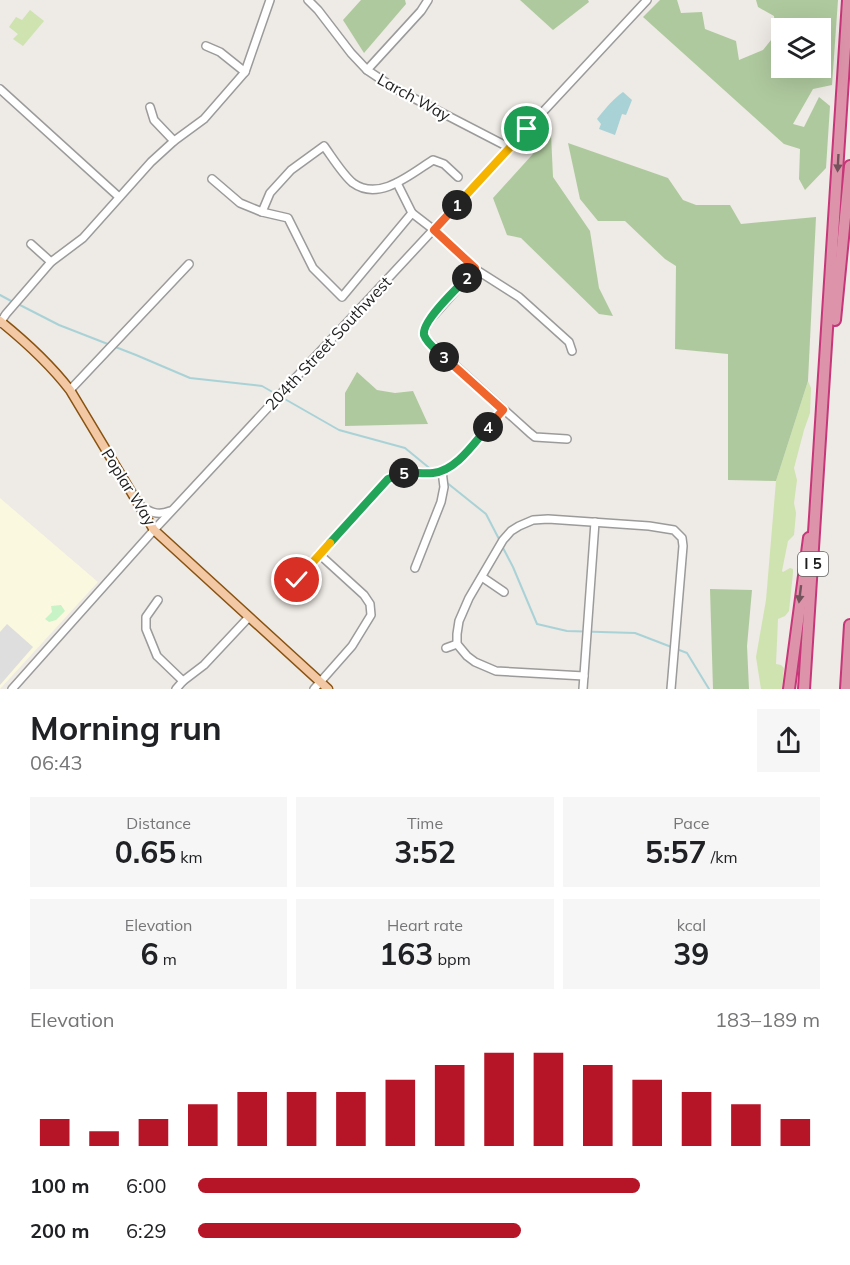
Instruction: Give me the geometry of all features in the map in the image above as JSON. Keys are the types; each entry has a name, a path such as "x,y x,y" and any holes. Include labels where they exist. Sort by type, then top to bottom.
{"highway":[{"name":"I 5","path":"804,689 848,0"},
{"path":"789,689 803,570 819,474 850,166"},
{"path":"846,689 850,625"}],"main road":[{"name":"Poplar Way","path":"0,322 41,357 70,390 154,530 249,617 317,686 328,689"}],"street":[{"path":"0,322 51,262 83,238 151,162 174,141 204,119 244,72 270,0"},
{"name":"Larch Way","path":"308,0 367,70 394,88 510,148"},
{"path":"367,70 421,11 428,0"},
{"name":"204th Street Southwest","path":"12,689 172,510 647,0"},
{"path":"206,46 220,52 244,72"},
{"path":"0,89 119,197"},
{"path":"150,106 154,120 174,141"},
{"path":"262,212 270,193 291,170 324,146 351,182 362,188 380,189 398,183 433,160 444,164 458,177"},
{"path":"212,179 240,203 262,212 288,218 313,268 342,297 412,213"},
{"path":"398,183 412,213 475,268 519,297 569,342 572,351"},
{"path":"31,244 51,262"},
{"path":"70,390 189,264"},
{"path":"475,268 431,317 424,334 432,345 535,437 567,439"},
{"path":"297,580 388,479 405,472 442,471 459,460 503,410"},
{"path":"415,568 441,502 444,487 442,471"},
{"path":"139,505 156,514 172,510"},
{"path":"584,676 496,671 475,662 457,644 459,621 469,598 503,540 511,531 533,520 649,526 674,530 682,538 671,689"},
{"path":"583,689 595,522"},
{"path":"317,686 352,646 371,615 370,604 364,595 319,555"},
{"path":"482,577 504,592"},
{"path":"158,600 146,617 146,629 157,656 183,681"},
{"path":"176,689 204,665 249,617"},
{"path":"446,648 457,644"}],"shaded area":[{"path":"0,498 98,582 0,689"},
{"path":"7,624 33,647 0,685 0,632"}],"green space":[{"path":"361,0 405,0 406,4 364,53 343,20"},
{"path":"520,0 588,0 589,2 553,30"},
{"path":"660,0 677,0 681,13 702,12 705,29 736,41 739,60 763,50 771,40 771,78 831,78 831,18 774,18 758,7 756,0 838,0 832,85 813,89 793,124 804,127 819,97 830,106 826,168 805,190 799,179 800,149 784,144 643,17"},
{"path":"30,10 44,21 23,46 13,39 18,34 9,27 16,17 22,20"},
{"path":"551,134 553,177 590,231 599,288 613,316 599,314 521,238 507,235 493,198"},
{"path":"568,143 668,178 683,200 696,205 730,205 741,224 816,217 808,381 776,481 728,480 728,354 675,349 676,266 665,259 625,221 598,221 580,199"},
{"path":"357,372 377,390 395,393 413,391 428,424 345,426 345,393"},
{"path":"808,381 811,388 810,413 794,468 797,480 794,535 788,541 782,571 793,569 789,611 778,619 776,664 784,668 782,689 761,689 756,657 766,600 776,481"},
{"path":"710,589 752,590 747,646 749,689 713,689"},
{"path":"61,605 65,611 56,620 49,622 45,619 52,612 51,606"}],"water":[{"path":"623,92 632,100 626,115 622,114 615,135 599,129 601,124 597,119"}],"waterway":[{"path":"0,295 13,302"},
{"path":"18,304 59,325 190,378 262,386 339,430 405,448 433,471"},
{"path":"446,482 486,514 500,541"},
{"path":"502,546 537,624 567,631 635,633 687,653 709,689"}],"route":[{"path":"297,580 388,479 405,472 433,473 450,467 459,460 503,410 427,340 424,328 475,268 434,230 527,129"}]}
